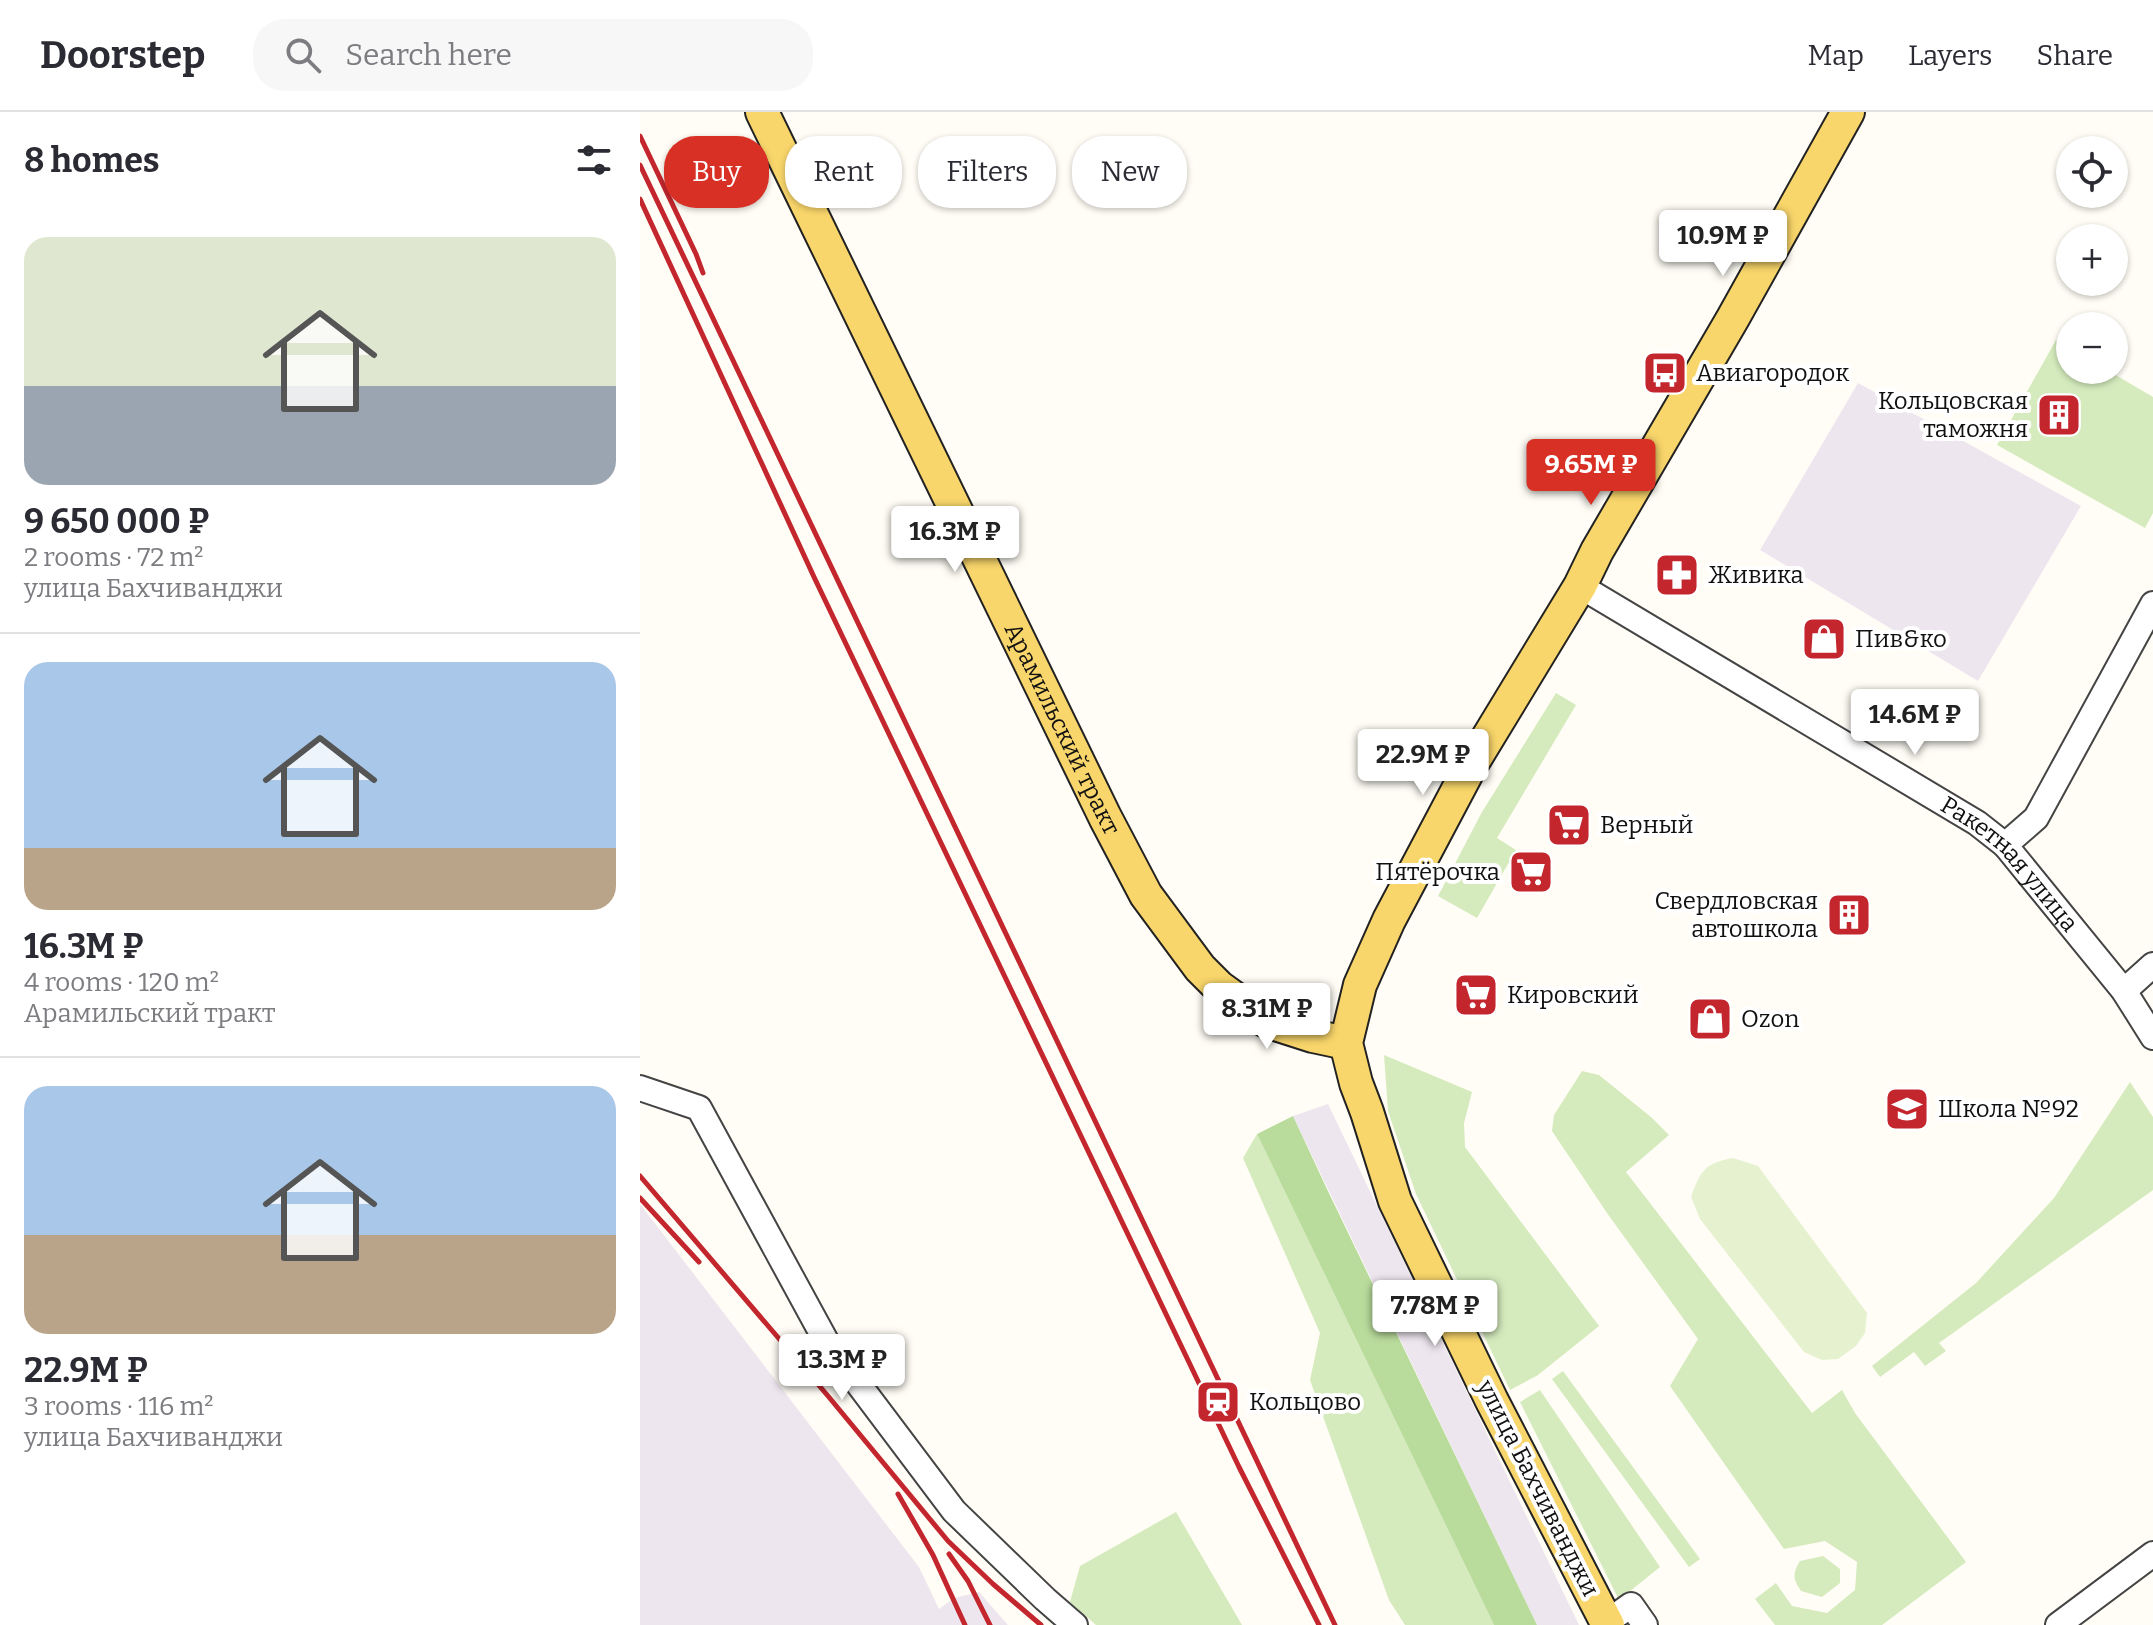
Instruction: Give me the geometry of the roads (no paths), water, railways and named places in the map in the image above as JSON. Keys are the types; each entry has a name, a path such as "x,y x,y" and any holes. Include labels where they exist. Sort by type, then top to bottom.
{"main road":[{"name":"Арамильский тракт","path":"762,112 1091,789 1146,895 1200,968 1219,987 1266,1021 1346,1043"},
{"name":"улица Бахчиванджи","path":"1608,1624 1492,1401 1395,1201 1346,1043 1360,985 1389,920 1470,767 1580,586 1597,551 1733,318 1848,112"}],"street":[{"name":"Ракетная улица","path":"1580,586 1977,823 2005,845 2124,991 2153,1037"},
{"path":"2005,845 2036,818 2153,604"},
{"path":"2124,991 2153,965"},
{"path":"640,1088 699,1108 826,1341 954,1511 1075,1625"},
{"path":"2058,1625 2153,1554"},
{"path":"1608,1624 1631,1605 1645,1625"}],"railway":[{"path":"640,136 703,273"},
{"path":"640,165 1335,1625"},
{"path":"640,199 814,577 1239,1467 1319,1625"},
{"path":"640,1176 948,1541 1041,1625"},
{"path":"640,1198 699,1262"},
{"path":"898,1494 933,1555 965,1625"},
{"path":"949,1554 968,1581 990,1625"}],"place":[{"name":"Авиагородок","path":"1665,373"},
{"name":"Кольцовская таможня","path":"2059,415"},
{"name":"Живика","path":"1677,575"},
{"name":"Пив&ко","path":"1824,639"},
{"name":"Верный","path":"1569,825"},
{"name":"Пятёрочка","path":"1531,872"},
{"name":"Свердловская автошкола","path":"1849,915"},
{"name":"Кировский","path":"1476,995"},
{"name":"Ozon","path":"1710,1019"},
{"name":"Школа №92","path":"1907,1109"},
{"name":"Кольцово","path":"1218,1402"}]}
